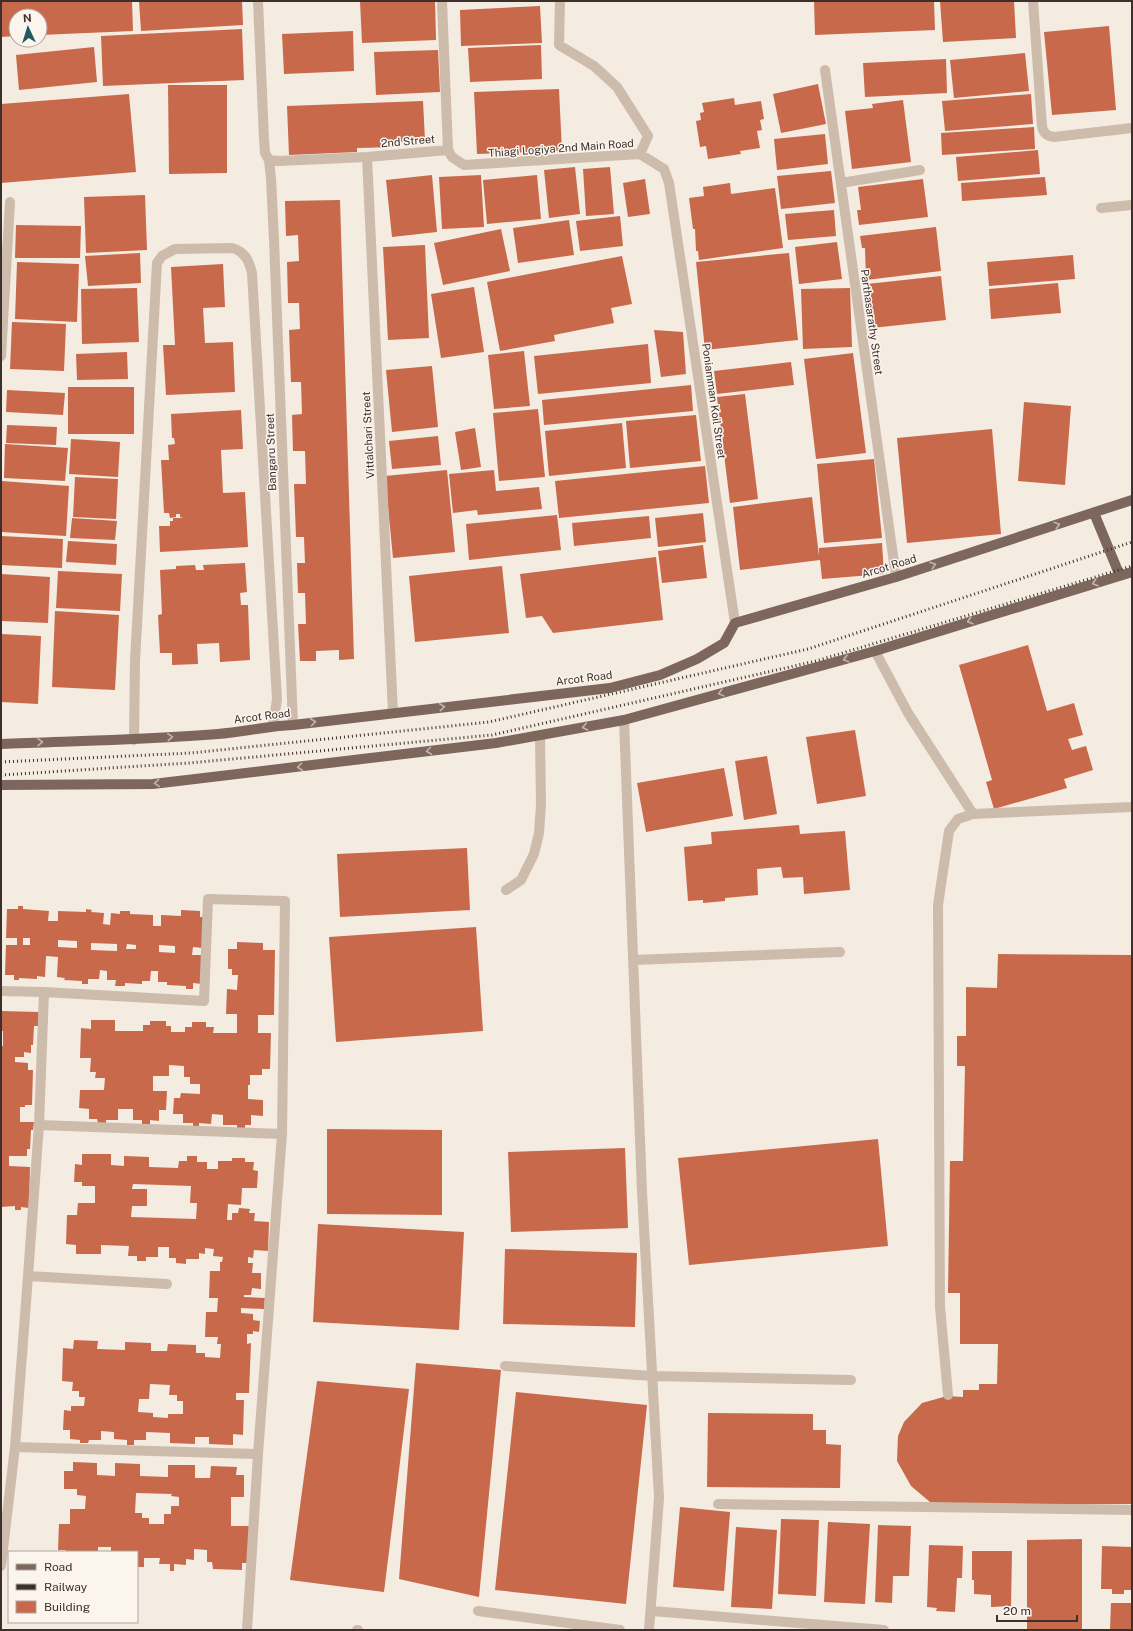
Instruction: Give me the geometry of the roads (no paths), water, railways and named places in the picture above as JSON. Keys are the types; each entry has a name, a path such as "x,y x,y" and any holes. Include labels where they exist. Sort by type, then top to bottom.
{"main road":[{"name":"Arcot Road","path":"1,744 134,740 219,734 273,726 293,725 610,688 660,675 697,659 724,643 735,622 896,577 1132,500"},
{"path":"1094,513 1120,576"},
{"path":"1,785 153,784 496,743 624,720 875,651 1132,572"}],"street":[{"name":"Bangaru Street","path":"258,1 265,153 269,160 271,178 293,725"},
{"name":"2nd Street","path":"269,160 279,161 367,157 448,150 442,1"},
{"path":"560,1 559,46 594,66 617,87 648,136 640,154"},
{"path":"1033,1 1042,126 1044,133 1054,137 1132,128"},
{"name":"Parthasarathy Street","path":"825,70 896,577"},
{"name":"Thiagi Logiya 2nd Main Road","path":"448,150 452,157 459,163 472,166 640,154 664,169 670,183"},
{"name":"Vittalchari Street","path":"367,157 393,713"},
{"path":"841,183 920,170"},
{"name":"Poniamman Koil Street","path":"670,183 735,622"},
{"path":"1,356 10,202"},
{"path":"1101,208 1132,205"},
{"path":"134,740 135,660 157,263 162,256 175,249 232,248 239,250 246,256 252,273 277,699 273,726"},
{"path":"875,651 908,714 973,814"},
{"path":"624,720 642,1192 659,1498 650,1630"},
{"path":"506,890 521,880 534,854 540,833 540,735"},
{"path":"948,1395 940,1307 938,904 948,830 958,819 973,814 1132,807"},
{"path":"1,991 204,1001 208,899 285,900 282,1134 258,1454 247,1630"},
{"path":"633,960 840,952"},
{"path":"1,1566 15,1447 28,1276 39,1125 44,992"},
{"path":"39,1125 282,1134"},
{"path":"28,1276 167,1284"},
{"path":"505,1366 652,1376 851,1380"},
{"path":"15,1447 258,1454"},
{"path":"718,1504 1132,1510"},
{"path":"478,1611 620,1630"},
{"path":"652,1611 884,1630"}],"railway":[{"path":"1,762 191,753 489,722 808,649 1132,542"},
{"path":"1,775 189,763 492,735 816,661 1132,566"}]}
